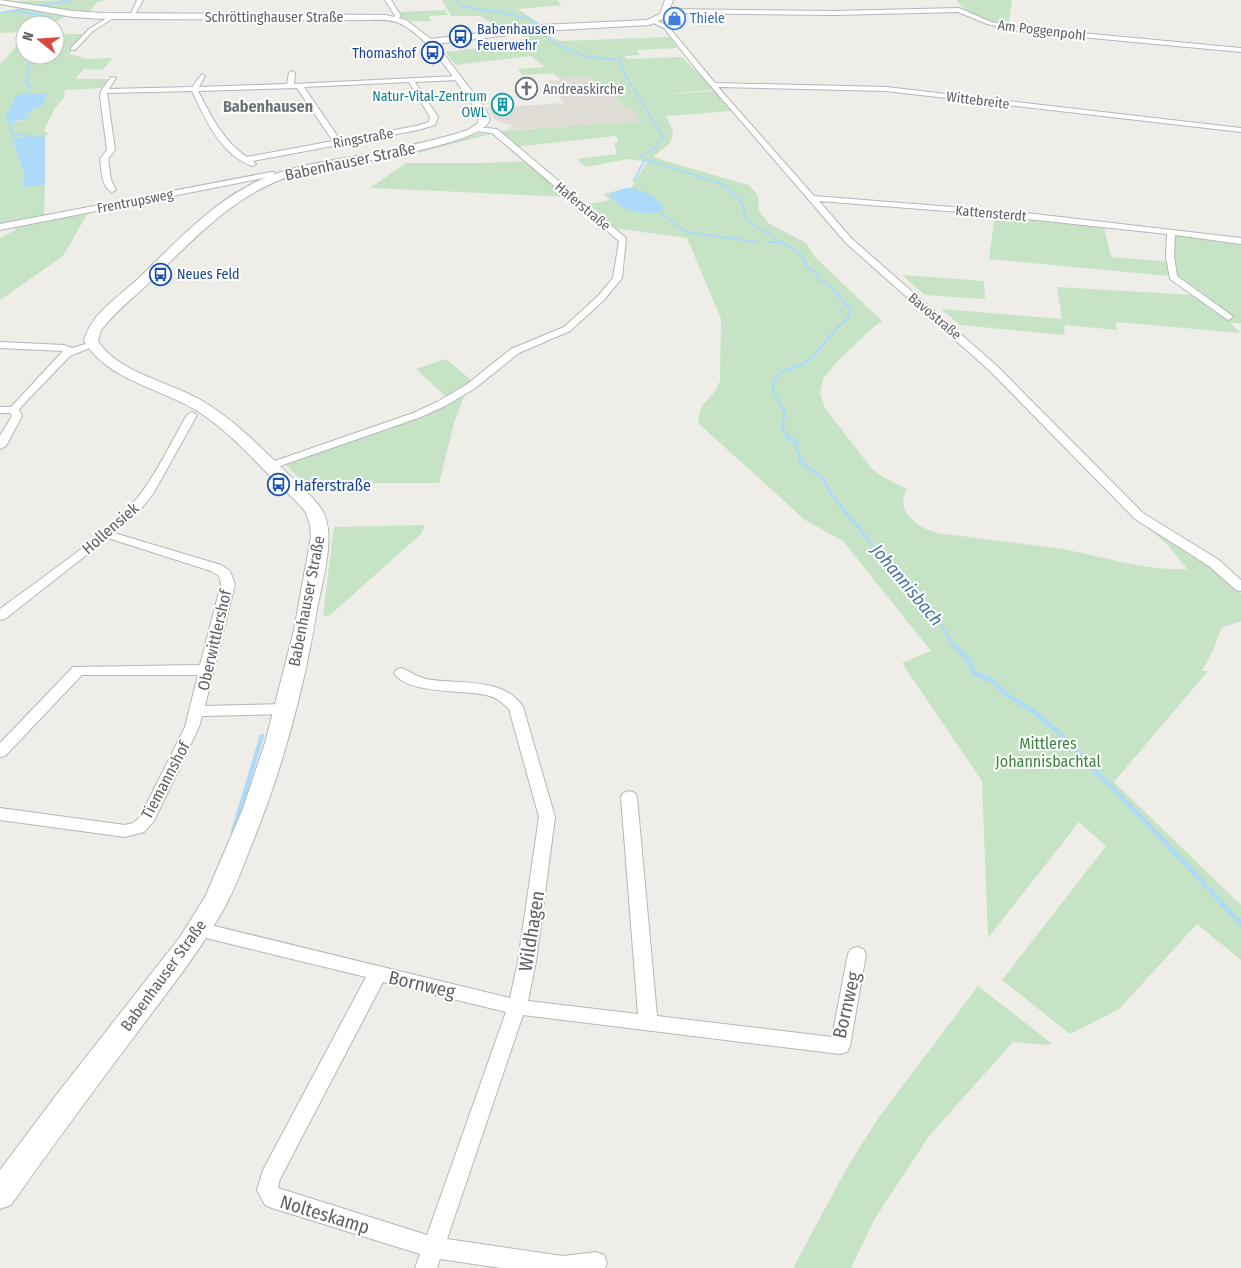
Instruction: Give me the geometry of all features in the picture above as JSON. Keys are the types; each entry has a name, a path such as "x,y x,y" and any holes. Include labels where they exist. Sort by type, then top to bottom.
{"main road":[{"path":"428,42 535,29 653,21 661,18 666,11 669,0"},
{"name":"Schröttinghauser Straße","path":"0,2 112,17 369,17 394,19 408,24 428,42"},
{"path":"428,42 458,78 484,114 484,123 479,129"},
{"name":"Babenhauser Straße","path":"0,1195 198,929 216,900 254,811 285,709 304,630 320,525 313,509 217,417 193,402 107,360 97,353 92,345 92,333 99,322 215,214 241,193 274,175 438,143 479,129"}],"street":[{"path":"131,17 140,0"},
{"path":"388,0 398,16 394,19"},
{"name":"Am Poggenpohl","path":"666,11 835,13 959,10 988,22 1017,29 1241,50"},
{"path":"73,49 91,30 112,17"},
{"name":"Bavostraße","path":"653,21 666,27 810,198 866,257 965,341 1139,516 1214,563 1241,587"},
{"path":"290,86 292,73"},
{"path":"194,89 202,76"},
{"path":"112,190 107,180 104,159 112,150 104,91 113,78"},
{"path":"104,91 290,86 458,78"},
{"name":"Ringstraße","path":"245,160 418,128 432,123 434,117 411,81"},
{"path":"299,85 337,142"},
{"name":"Wittebreite","path":"713,85 886,89 1241,130"},
{"path":"194,89 216,134 233,152 274,175"},
{"name":"Haferstraße","path":"270,466 417,415 454,398 515,351 574,325 601,298 617,278 622,240 494,131 479,129"},
{"name":"Frentrupsweg","path":"0,227 274,175"},
{"name":"Kattensterdt","path":"810,198 997,213 1241,241"},
{"path":"1171,232 1170,257 1173,277 1212,304 1228,318"},
{"path":"14,410 71,351 92,345"},
{"path":"0,346 64,348 71,351"},
{"path":"0,410 14,410"},
{"path":"0,446 17,416 14,410"},
{"name":"Hollensiek","path":"0,616 124,519 146,495 192,415"},
{"name":"Oberwittlershof","path":"106,534 216,568 225,574 228,584 205,670 197,711"},
{"path":"0,752 78,670 205,670"},
{"name":"Wildhagen","path":"401,673 417,681 487,690 501,694 511,700 516,707 547,817 528,961 517,1007 426,1268"},
{"path":"197,711 285,709"},
{"name":"Tiemannshof","path":"2,817 125,831 138,828 146,820 157,800 192,727 197,711"},
{"path":"629,797 648,1023"},
{"name":"Bornweg","path":"198,929 517,1007 840,1046 857,954"},
{"name":"Nolteskamp","path":"378,974 270,1177 267,1190 272,1198 433,1247 563,1267 596,1263"}],"shaded area":[{"path":"586,71 608,88 625,108 635,108 642,121 507,130 512,126 495,120 488,108 563,103 557,91 559,90 548,81 560,80 553,73"}],"green space":[{"path":"104,0 96,3 89,12 112,14 88,14 5,1"},
{"path":"442,0 557,0 562,5 518,9 543,26 503,30 480,16 451,16"},
{"path":"957,0 1012,0 1008,27 973,14 961,6"},
{"path":"22,9 69,15 65,17 65,15 15,15 15,32 0,33 0,13"},
{"path":"445,10 448,15 429,16 431,21 409,20 398,12"},
{"name":"Mittleres Johannisbachtal","path":"543,29 550,37 561,41 670,37 677,48 637,50 640,55 625,56 627,59 682,57 714,90 654,95 715,91 732,111 666,116 673,131 671,142 653,157 748,185 757,194 759,211 768,223 806,243 815,257 882,321 836,363 823,379 820,394 825,408 872,469 907,489 903,501 906,512 913,520 924,528 940,533 1056,548 1154,568 1187,569 1167,544 1140,521 1194,554 1241,594 1241,621 1221,628 1214,648 1202,671 1208,671 1114,782 1241,905 1241,960 1197,924 1119,1009 1070,1034 1002,980 1106,846 1079,822 988,938 982,781 902,663 931,651 843,541 805,520 699,424 698,417 702,406 716,390 720,381 721,319 687,238 612,228 585,205 610,200 603,194 632,187 647,162 628,159 585,167 577,159 617,154 614,143 618,139 615,136 515,147 505,138 501,131 641,121 633,108 625,108 608,88 598,88 590,76 561,78 557,73 522,75 518,69 545,67 531,56 456,65 445,52 529,42 519,32"},
{"path":"65,34 85,34 69,54 87,59 113,58 102,70 84,69 75,79 108,79 102,88 64,90 65,96 55,108 44,130 49,135 12,139 24,174 22,187 45,185 44,217 0,226 0,64 15,47 15,65 65,65","holes":["16,95 39,108 29,111 27,119 14,122 5,119"]},
{"path":"479,133 491,134 414,154 407,152 458,141"},
{"path":"525,161 568,197 370,188 406,163"},
{"path":"89,211 63,256 0,300 0,238 15,230 17,225"},
{"path":"995,216 1104,227 1111,257 1173,262 1175,234 1241,243 1241,323 1230,323 1241,333 1116,322 1117,330 1065,325 1064,335 960,325 941,309 1062,319 1057,287 1193,295 1169,279 1169,276 989,259"},
{"path":"902,275 984,281 985,299 925,295"},
{"path":"446,359 471,380 448,399 416,369"},
{"path":"465,393 454,423 439,483 372,483 373,481 303,482 285,464"},
{"path":"425,525 421,534 330,615 323,616 334,527"},
{"path":"978,986 1051,1043 1048,1045 1013,1042 929,1136 874,1220 851,1268 793,1268 848,1166 879,1117"}],"water":[{"path":"48,93 41,107 29,111 27,119 6,122 5,119 16,95"},
{"path":"45,135 45,185 22,187 24,174 12,139"},
{"path":"626,188 642,191 652,196 661,203 664,207 663,210 652,213 633,211 616,202 609,194"}],"waterway":[{"path":"0,13 71,0"},
{"name":"Johannisbach","path":"455,0 459,5 465,7 509,14 531,20 551,41 585,56 620,60 624,73 663,137 657,146 641,157"},
{"path":"17,11 39,15"},
{"path":"25,94 30,84 25,81 29,72 29,65"},
{"path":"14,122 9,126 13,134 30,136 28,137"},
{"path":"634,181 645,159 723,184 729,190"},
{"path":"219,205 236,192"},
{"path":"731,192 742,203 745,216 750,223 781,242"},
{"name":"Johannisbach","path":"657,210 686,232 756,242"},
{"name":"Johannisbach","path":"767,242 781,242"},
{"name":"Johannisbach","path":"781,242 798,252"},
{"name":"Johannisbach","path":"782,427 785,412 773,391 774,380 781,372 799,366 812,358 835,330 848,318 850,309 831,287 818,278 819,275 806,266 804,259 798,252"},
{"name":"Johannisbach","path":"783,426 782,429 787,434 787,438 798,442 796,447 801,458 800,461 823,479 831,494 870,542 881,561 938,621 955,647"},
{"name":"Johannisbach","path":"955,646 968,659 975,673 993,681 1007,695 1028,707 1057,731 1185,863 1240,923"},
{"path":"233,832 262,736"}],"place":[{"name":"Thiele","path":"674,18"},
{"name":"Babenhausen Feuerwehr","path":"461,37"},
{"name":"Thomashof","path":"432,53"},
{"name":"Andreaskirche","path":"527,89"},
{"name":"Natur-Vital-Zentrum OWL","path":"503,104"},
{"name":"Neues Feld","path":"161,274"},
{"name":"Haferstraße","path":"278,485"}],"district":[{"name":"Babenhausen","path":"268,106"}]}
